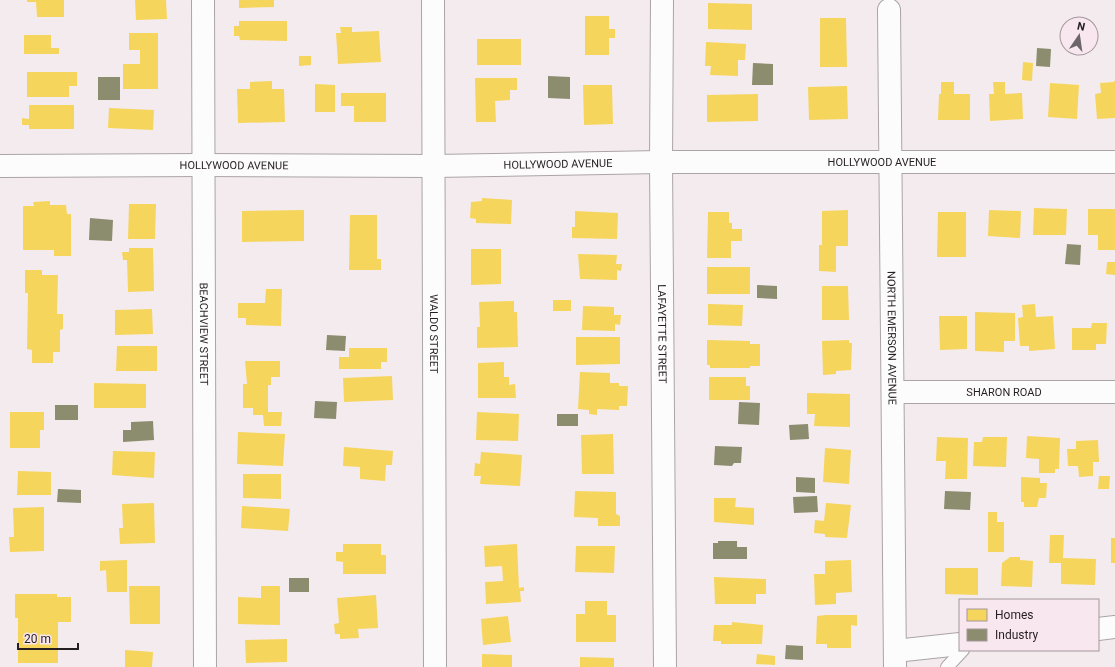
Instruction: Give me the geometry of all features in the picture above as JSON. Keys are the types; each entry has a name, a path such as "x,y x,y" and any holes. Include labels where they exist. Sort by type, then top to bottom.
{"street":[{"name":"BEACHVIEW STREET","path":"203,0 205,667"},
{"name":"WALDO STREET","path":"433,0 435,667"},
{"name":"LAFAYETTE STREET","path":"662,0 661,162 665,667"},
{"name":"NORTH EMERSON AVENUE","path":"889,10 892,162 895,659"},
{"name":"HOLLYWOOD AVENUE","path":"0,166 434,166 661,162 1115,162"},
{"name":"SHARON ROAD","path":"893,392 1115,392"},
{"path":"1099,629 1115,627"},
{"path":"895,659 959,644"}],"lane":[{"path":"947,667 962,651"}],"building: Homes":[{"path":"27,0 64,0 64,17 37,17 36,2 27,2"},
{"path":"135,0 166,0 167,19 136,20"},
{"path":"239,0 274,0 274,7 239,8"},
{"path":"708,3 752,4 752,30 708,29"},
{"path":"585,16 609,16 609,29 615,29 615,38 609,38 609,55 585,55"},
{"path":"820,18 846,18 847,67 820,67"},
{"path":"239,21 287,21 287,41 240,40 239,36 234,36 234,26 239,26"},
{"path":"340,27 352,27 352,32 379,31 381,62 338,64 336,33 341,33"},
{"path":"129,33 158,33 158,89 123,89 123,64 140,64 140,50 129,50"},
{"path":"24,35 51,35 51,48 59,48 59,54 24,54"},
{"path":"477,39 521,39 521,65 477,65"},
{"path":"706,42 746,44 745,60 738,60 738,76 710,75 711,66 705,66"},
{"path":"299,56 311,56 311,65 299,66"},
{"path":"1023,62 1033,63 1032,81 1022,80"},
{"path":"27,72 77,72 77,86 69,86 69,97 27,97"},
{"path":"475,78 517,78 517,90 510,90 510,100 495,101 496,122 476,122"},
{"path":"272,81 272,89 284,89 285,122 238,123 237,89 250,89 250,82"},
{"path":"1114,81 1115,118 1097,119 1095,94 1101,93 1100,83"},
{"path":"941,82 954,82 954,94 970,94 970,120 938,120"},
{"path":"993,82 1005,82 1005,94 1022,93 1023,119 990,121 989,94 994,94"},
{"path":"1050,83 1079,85 1077,119 1048,117"},
{"path":"315,84 335,85 335,112 315,112"},
{"path":"583,85 612,85 613,124 584,125"},
{"path":"847,86 848,119 809,120 808,87"},
{"path":"341,93 386,93 386,122 354,122 354,106 341,106"},
{"path":"758,94 758,121 707,122 707,95"},
{"path":"29,105 74,105 74,129 29,129 29,125 22,125 22,118 29,119"},
{"path":"109,108 154,110 153,130 108,128"},
{"path":"482,198 512,200 511,224 476,223 476,219 470,218 471,202 482,201"},
{"path":"50,201 50,205 66,205 67,214 71,214 71,256 54,256 54,250 23,250 23,206 34,206 33,202"},
{"path":"129,204 156,204 155,239 128,239"},
{"path":"1034,208 1067,209 1066,235 1033,235"},
{"path":"1088,209 1115,209 1115,250 1098,250 1098,235 1088,235"},
{"path":"304,210 304,241 242,242 242,211"},
{"path":"848,210 848,246 836,246 836,272 819,271 819,245 822,245 822,211"},
{"path":"989,210 1021,211 1020,238 988,236"},
{"path":"575,211 618,213 617,239 572,238 572,227 575,227"},
{"path":"708,212 729,212 729,223 732,223 732,229 742,229 742,241 731,241 731,258 707,258"},
{"path":"938,212 966,212 966,257 937,257"},
{"path":"350,215 377,215 377,259 381,259 381,270 349,270"},
{"path":"129,248 153,248 154,291 128,292 127,260 123,260 122,252 129,252"},
{"path":"471,249 501,249 501,284 471,285"},
{"path":"578,254 617,255 616,264 622,264 621,271 617,270 617,280 580,279"},
{"path":"1107,262 1115,262 1115,275 1106,274"},
{"path":"707,267 750,267 750,294 707,294"},
{"path":"25,270 42,270 42,275 58,275 57,314 63,314 63,329 60,330 60,352 53,352 53,363 32,363 32,350 27,349 28,293 25,293"},
{"path":"822,286 848,286 849,320 822,320"},
{"path":"266,289 282,289 281,326 246,325 246,318 238,318 238,303 265,303"},
{"path":"553,300 571,300 571,311 553,311"},
{"path":"514,301 514,312 517,312 518,347 477,348 477,327 480,327 479,302"},
{"path":"708,304 743,305 742,326 708,325"},
{"path":"1035,304 1036,317 1053,316 1055,349 1029,351 1029,346 1020,346 1018,318 1023,317 1022,305"},
{"path":"583,306 614,307 614,315 621,315 620,325 615,324 615,331 582,330"},
{"path":"152,309 153,334 115,335 115,310"},
{"path":"975,312 1015,313 1015,341 1004,341 1004,352 975,351"},
{"path":"939,316 967,316 967,349 940,350"},
{"path":"1092,323 1107,323 1106,344 1096,344 1096,350 1072,350 1072,328 1091,328"},
{"path":"576,337 620,337 620,364 576,365"},
{"path":"707,340 750,341 750,344 760,344 760,366 750,366 750,368 710,368 710,365 707,365"},
{"path":"849,340 849,343 852,343 851,370 836,371 836,374 823,375 822,341"},
{"path":"117,346 157,346 157,371 116,371"},
{"path":"349,348 387,348 387,362 381,362 381,369 339,369 339,357 349,357"},
{"path":"245,361 280,361 280,377 271,377 271,385 268,385 268,412 282,412 281,426 264,426 263,415 253,415 253,408 243,408 243,384 247,384"},
{"path":"504,362 504,377 509,377 509,385 515,384 516,398 478,398 478,363"},
{"path":"580,372 610,373 610,383 619,383 619,386 628,386 627,406 619,406 619,410 597,409 597,415 589,414 589,410 578,409"},
{"path":"392,376 393,400 344,402 343,378"},
{"path":"709,377 746,377 746,386 750,386 750,400 709,400"},
{"path":"94,383 146,384 146,408 94,408"},
{"path":"807,393 850,394 850,427 814,426 815,414 807,414"},
{"path":"10,412 44,412 44,430 40,430 40,448 10,448"},
{"path":"477,412 519,414 518,441 476,440"},
{"path":"238,432 285,434 283,466 237,464"},
{"path":"613,434 614,474 582,474 581,435"},
{"path":"1027,436 1060,438 1059,469 1055,469 1055,473 1039,473 1039,459 1026,458"},
{"path":"937,437 968,438 967,479 945,479 946,461 936,461"},
{"path":"983,437 1007,437 1006,467 973,466 974,442 982,442"},
{"path":"1098,440 1099,462 1093,462 1093,476 1079,477 1078,466 1068,466 1067,449 1076,449 1076,441"},
{"path":"344,447 393,451 392,465 386,465 385,481 360,479 360,467 343,466"},
{"path":"825,448 851,450 849,484 823,482"},
{"path":"113,451 155,452 154,478 112,475"},
{"path":"481,452 522,455 520,486 480,484 481,476 474,476 475,463 480,464"},
{"path":"18,471 51,472 51,495 17,495"},
{"path":"243,474 281,474 281,499 243,498"},
{"path":"1099,476 1110,476 1109,489 1098,489"},
{"path":"1021,477 1040,478 1040,483 1047,483 1046,498 1039,498 1037,507 1024,507 1024,502 1021,502"},
{"path":"575,491 616,492 616,514 620,516 620,526 598,526 598,518 574,517"},
{"path":"714,498 736,498 735,507 754,508 754,525 714,522"},
{"path":"154,503 155,543 120,544 119,528 123,528 122,504"},
{"path":"826,503 851,505 847,538 825,537 825,534 814,533 815,520 824,521"},
{"path":"242,506 290,509 288,531 241,528"},
{"path":"44,507 44,551 10,552 9,537 14,537 13,508"},
{"path":"988,512 997,512 997,522 1004,522 1004,552 988,552"},
{"path":"1050,535 1064,535 1063,558 1096,559 1095,585 1061,584 1061,563 1049,563"},
{"path":"1111,538 1115,538 1115,563 1111,563"},
{"path":"343,544 381,544 381,555 386,555 386,574 343,574 343,562 336,561 336,552 343,552"},
{"path":"517,544 519,588 524,587 524,591 520,591 521,602 486,604 485,582 503,581 502,566 485,567 484,546"},
{"path":"576,546 615,546 614,573 575,572"},
{"path":"1010,557 1020,557 1020,560 1033,561 1032,587 1001,586 1002,563"},
{"path":"127,560 127,592 107,592 106,570 100,571 100,561"},
{"path":"851,560 852,592 836,593 836,604 815,605 814,574 825,574 825,561"},
{"path":"945,568 978,568 978,595 945,594"},
{"path":"714,577 766,579 766,594 756,594 756,604 715,604"},
{"path":"129,586 160,586 160,624 130,624"},
{"path":"261,586 280,586 280,625 238,624 238,597 261,598"},
{"path":"15,594 57,594 57,597 71,597 71,622 58,622 58,663 18,663 18,618 15,618"},
{"path":"376,595 378,628 358,629 359,638 340,639 340,634 335,634 334,624 339,623 337,598"},
{"path":"585,601 607,601 607,615 616,615 616,642 576,642 576,614 585,614"},
{"path":"857,615 857,626 851,625 851,648 827,648 827,644 816,644 817,616"},
{"path":"508,616 511,642 483,645 481,619"},
{"path":"732,622 763,625 762,644 721,644 721,641 713,641 714,625 732,625"},
{"path":"287,639 287,662 246,663 245,640"},
{"path":"125,650 153,652 152,667 125,667"},
{"path":"482,654 512,655 512,667 482,667"},
{"path":"757,654 775,656 775,665 756,664"},
{"path":"580,657 614,658 614,667 580,667"}],"building: Industry":[{"path":"1037,48 1051,49 1050,67 1036,66"},
{"path":"753,63 773,64 773,85 752,85"},
{"path":"548,76 570,77 570,99 548,98"},
{"path":"98,77 120,77 120,100 98,100"},
{"path":"90,218 113,220 112,241 89,240"},
{"path":"1067,244 1081,245 1080,265 1065,264"},
{"path":"757,285 777,286 777,299 757,298"},
{"path":"327,335 346,336 345,351 326,350"},
{"path":"315,401 337,402 336,419 314,418"},
{"path":"739,402 760,403 759,425 738,424"},
{"path":"55,405 78,405 78,420 55,420"},
{"path":"557,414 578,414 578,426 557,426"},
{"path":"153,421 154,440 123,442 123,430 131,430 131,422"},
{"path":"808,424 809,439 790,440 789,425"},
{"path":"715,446 742,447 741,463 734,463 732,466 714,465"},
{"path":"796,477 815,478 815,493 796,492"},
{"path":"58,489 81,490 81,503 57,502"},
{"path":"945,491 971,492 970,510 944,509"},
{"path":"817,496 818,512 794,513 793,497"},
{"path":"718,541 737,541 737,547 747,547 747,559 713,559 713,543 718,543"},
{"path":"289,578 309,578 309,592 289,592"},
{"path":"786,645 803,646 803,660 785,659"}]}
